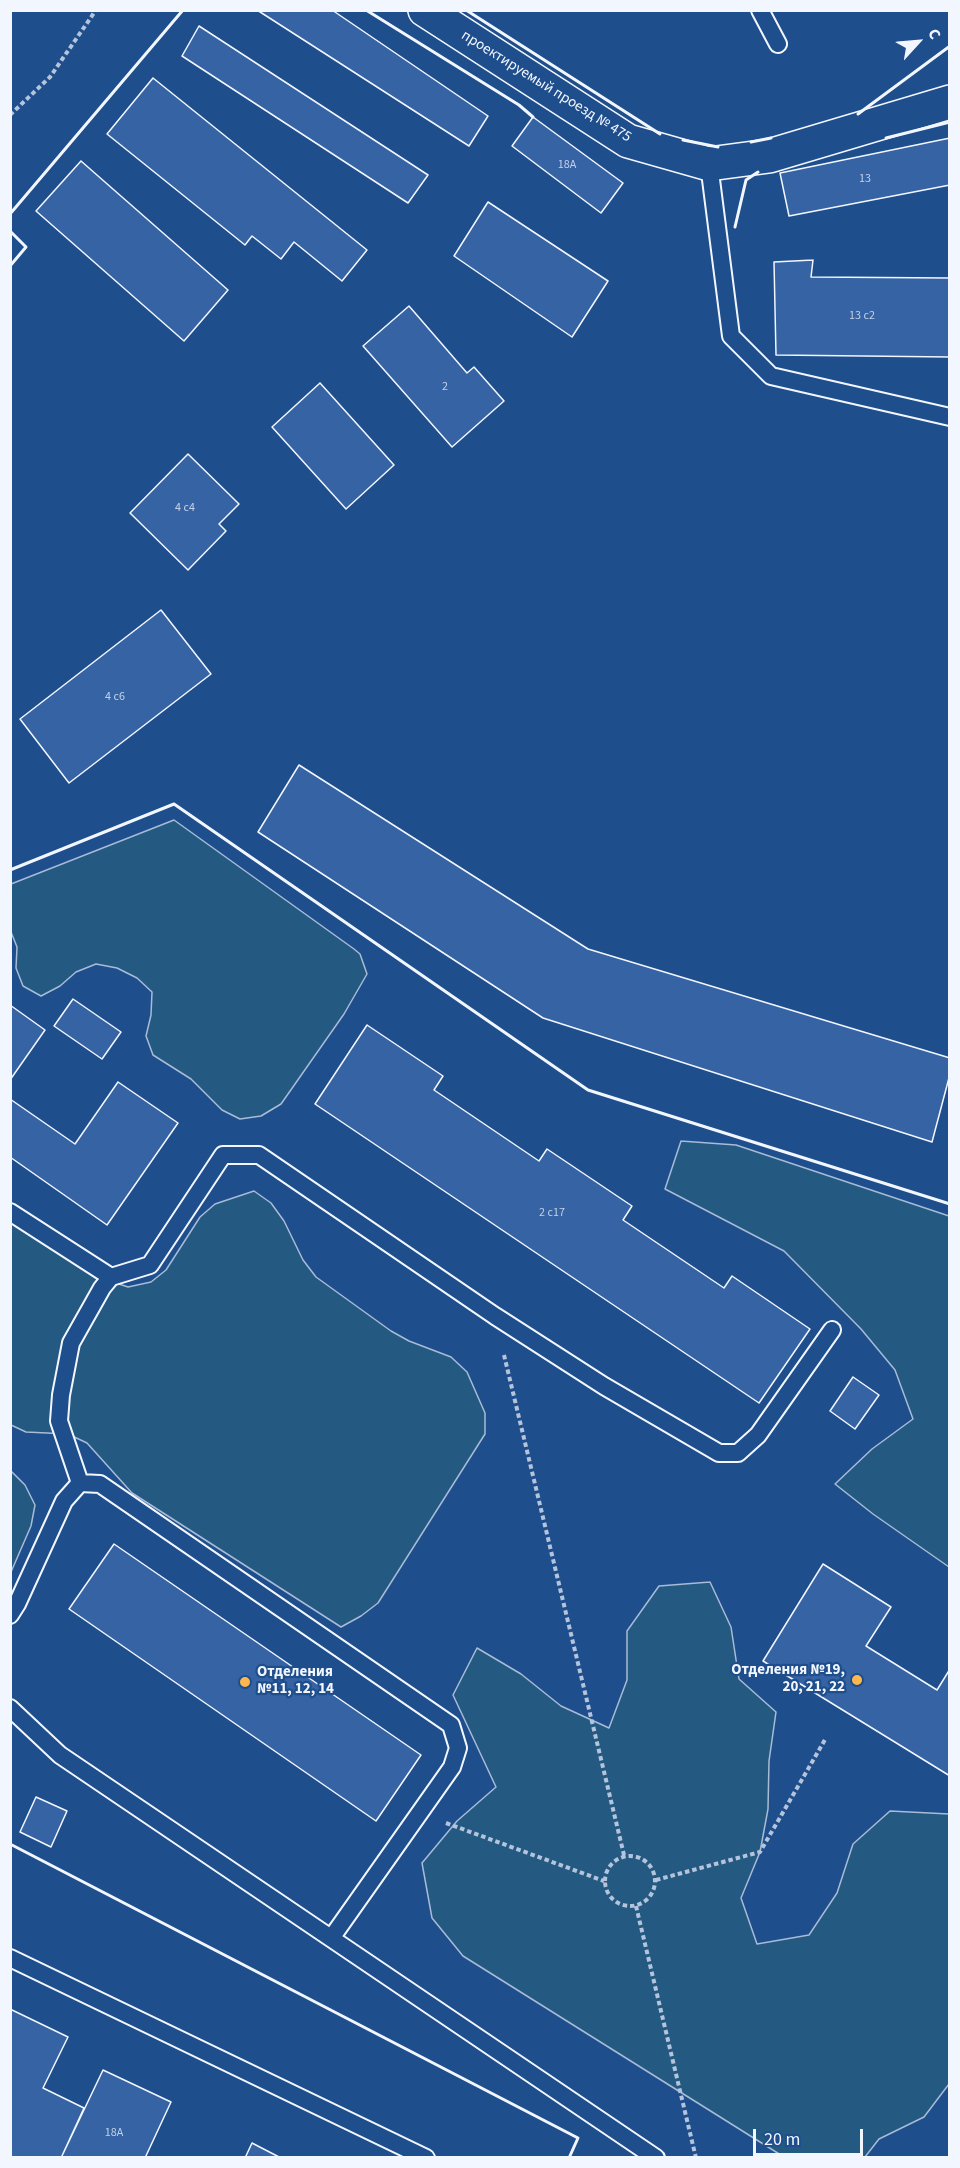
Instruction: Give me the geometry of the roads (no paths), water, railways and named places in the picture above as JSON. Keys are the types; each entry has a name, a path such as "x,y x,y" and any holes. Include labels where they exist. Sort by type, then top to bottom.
{"street":[{"name":"проектируемый проезд № 475","path":"425,10 628,141 709,164 769,156 950,102"}],"lane":[{"path":"760,10 778,44"},
{"path":"709,164 731,336 771,376 950,417"},
{"path":"80,1483 59,1421 61,1395 71,1343 111,1277 150,1265 223,1155 260,1155 495,1316 604,1386 720,1453 738,1453 758,1436 832,1330"},
{"path":"10,1212 111,1277"},
{"path":"10,1615 35,1567 63,1501 80,1483 100,1484 451,1725 458,1748 452,1767 332,1937"},
{"path":"10,1708 60,1755 656,2157"},
{"path":"10,1958 426,2157"}],"place":[{"name":"Отделения №19, 20, 21, 22","path":"857,1680"},
{"name":"Отделения №11, 12, 14","path":"245,1682"}]}
